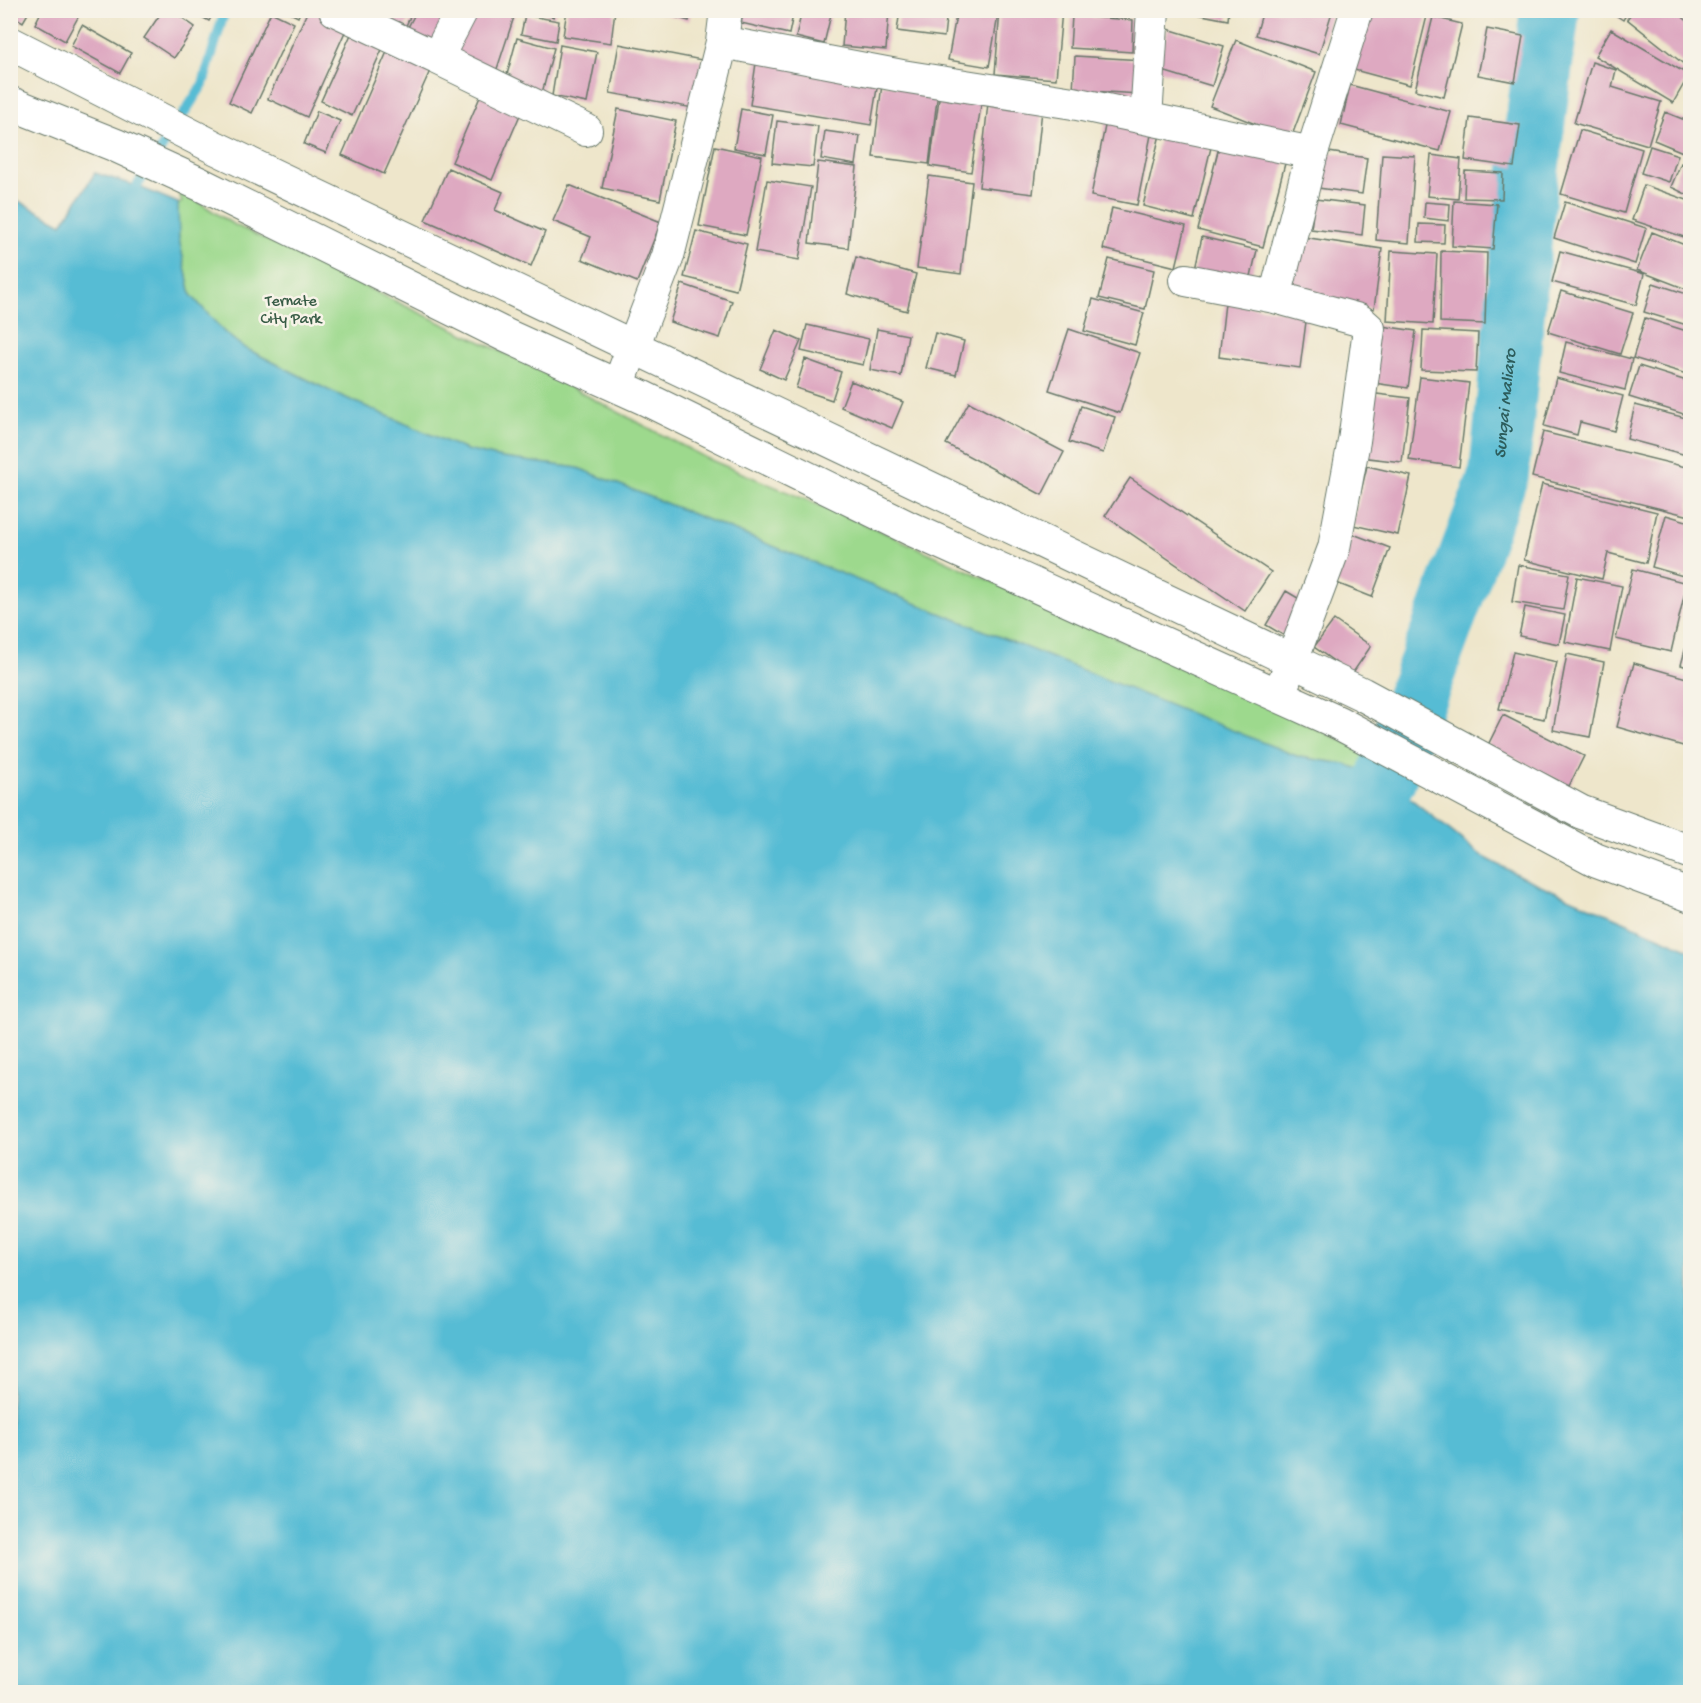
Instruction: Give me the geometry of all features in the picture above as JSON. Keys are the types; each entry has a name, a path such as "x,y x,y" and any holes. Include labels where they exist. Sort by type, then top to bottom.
{"street":[{"path":"335,10 586,130"},
{"path":"437,58 462,10"},
{"path":"618,386 668,256 722,42 726,10"},
{"path":"1146,118 1153,10"},
{"path":"1275,297 1312,153 1358,10"},
{"path":"722,42 1146,118 1312,153"},
{"path":"10,43 216,148 1362,694 1581,812 1690,852"},
{"path":"10,103 115,145 200,184 507,336 618,386 911,529 1339,723 1596,860 1690,895"},
{"path":"1186,280 1275,297 1359,320 1369,328 1354,441 1334,548 1279,695"}],"green space":[{"name":"Ternate City Park","path":"177,188 231,223 515,358 706,458 874,528 1359,748 1377,776 1345,764 1299,757 578,468 502,458 466,450 330,391 243,347 224,332 191,295 179,239 176,206 182,202"}],"water":[{"path":"95,173 137,186 178,203 179,239 191,295 224,332 243,347 330,391 466,450 502,458 578,468 1299,757 1345,764 1386,779 1482,856 1522,877 1690,950 1690,1692 11,1692 11,197 62,224"}],"building":[{"path":"10,10 30,10 23,22 10,14"},
{"path":"42,10 82,10 65,41 35,24"},
{"path":"163,10 171,10 195,27 174,58 144,38"},
{"path":"189,10 215,10 209,21"},
{"path":"284,10 301,10 298,17"},
{"path":"308,10 317,10 348,25 307,117 268,99"},
{"path":"372,10 413,10 401,37"},
{"path":"417,10 447,10 432,50 404,35"},
{"path":"467,10 503,10 515,14 495,75 451,60"},
{"path":"531,10 556,10 554,17"},
{"path":"567,10 615,10 611,43 563,36"},
{"path":"651,10 691,10 689,21"},
{"path":"744,10 794,10 789,34 741,23"},
{"path":"802,10 832,10 824,44 796,37"},
{"path":"845,10 889,10 886,50 842,46"},
{"path":"900,10 947,10 944,37 897,31"},
{"path":"957,10 999,10 989,67 948,60"},
{"path":"1000,10 1062,10 1056,79 995,74"},
{"path":"1079,10 1143,10 1143,16 1079,13"},
{"path":"1176,10 1229,10 1228,20"},
{"path":"1263,10 1332,12 1319,54 1256,35"},
{"path":"1361,10 1406,10 1427,16 1410,85 1347,68"},
{"path":"1608,10 1629,10 1623,20"},
{"path":"1634,10 1674,10 1690,23 1690,69 1627,19"},
{"path":"271,12 294,23 252,113 229,102"},
{"path":"525,15 559,21 556,41 521,34"},
{"path":"1072,16 1133,20 1132,52 1070,48"},
{"path":"1433,17 1462,24 1444,97 1415,90"},
{"path":"82,25 131,53 120,73 71,46"},
{"path":"1168,29 1224,46 1212,86 1156,69"},
{"path":"1487,29 1523,36 1515,82 1478,75"},
{"path":"1611,29 1689,75 1673,103 1595,56"},
{"path":"353,30 384,45 352,116 321,101"},
{"path":"517,38 554,48 542,93 505,82"},
{"path":"1236,40 1316,72 1291,138 1210,106"},
{"path":"619,44 702,60 693,108 610,93"},
{"path":"390,45 433,64 384,174 342,155"},
{"path":"560,45 597,52 587,103 552,96"},
{"path":"757,56 879,76 871,125 750,105"},
{"path":"1075,56 1143,60 1140,94 1073,90"},
{"path":"1592,62 1616,70 1612,87 1661,102 1648,145 1574,123"},
{"path":"882,84 938,91 929,164 873,157"},
{"path":"1350,85 1451,112 1440,151 1341,125"},
{"path":"483,90 523,108 492,180 452,162"},
{"path":"940,91 982,98 971,172 930,166"},
{"path":"988,103 1042,110 1033,194 979,187"},
{"path":"618,109 676,121 660,200 602,188"},
{"path":"741,109 773,115 766,154 734,148"},
{"path":"317,111 340,121 326,153 304,144"},
{"path":"1665,112 1690,122 1690,155 1654,140"},
{"path":"1107,116 1153,125 1137,205 1091,196"},
{"path":"1470,118 1520,125 1514,167 1465,160"},
{"path":"777,121 818,126 813,167 772,163"},
{"path":"1162,126 1213,139 1194,219 1143,206"},
{"path":"1580,130 1642,149 1624,213 1561,194"},
{"path":"825,131 860,136 856,165 821,159"},
{"path":"1221,139 1287,156 1263,247 1198,230"},
{"path":"715,146 762,156 746,235 699,226"},
{"path":"1650,146 1678,155 1669,182 1641,173"},
{"path":"1316,150 1367,158 1362,194 1311,187"},
{"path":"1382,154 1415,156 1409,243 1376,240"},
{"path":"1431,155 1461,159 1458,199 1427,196"},
{"path":"818,162 857,167 848,248 809,243"},
{"path":"1681,163 1690,167 1690,196 1671,187"},
{"path":"448,168 503,192 495,210 545,232 531,266 425,220"},
{"path":"1465,171 1503,173 1502,199 1464,198"},
{"path":"929,176 972,182 961,274 917,268"},
{"path":"767,180 811,187 799,260 755,252"},
{"path":"569,185 661,222 637,282 582,259 591,237 553,221"},
{"path":"1644,185 1690,201 1690,239 1632,220"},
{"path":"1315,199 1365,205 1362,235 1311,229"},
{"path":"1454,201 1497,204 1493,249 1452,246"},
{"path":"1425,202 1450,204 1449,221 1424,218"},
{"path":"1565,202 1646,228 1635,264 1554,238"},
{"path":"1112,208 1186,226 1176,267 1103,249"},
{"path":"1419,224 1445,225 1444,243 1418,242"},
{"path":"696,231 747,244 736,290 684,277"},
{"path":"1652,232 1690,247 1690,277 1686,289 1637,270"},
{"path":"1296,236 1382,249 1374,309 1288,297"},
{"path":"1202,237 1257,250 1249,285 1194,273"},
{"path":"1391,251 1437,254 1433,324 1387,321"},
{"path":"1441,251 1487,253 1485,324 1440,322"},
{"path":"1560,251 1644,274 1636,305 1552,282"},
{"path":"856,257 916,274 907,311 847,294"},
{"path":"1109,259 1154,270 1145,309 1099,298"},
{"path":"1653,283 1690,295 1690,326 1644,312"},
{"path":"682,284 732,301 720,338 670,322"},
{"path":"1561,291 1633,313 1620,354 1548,332"},
{"path":"1093,299 1144,313 1135,345 1084,331"},
{"path":"1225,303 1307,314 1300,368 1219,357"},
{"path":"1645,318 1690,332 1690,375 1633,358"},
{"path":"807,325 869,339 863,365 801,351"},
{"path":"1375,325 1416,331 1408,388 1367,382"},
{"path":"877,329 908,335 901,376 870,370"},
{"path":"1069,329 1140,353 1120,413 1049,390"},
{"path":"776,330 801,341 784,380 760,369"},
{"path":"1423,330 1478,333 1476,372 1421,370"},
{"path":"935,333 964,341 956,375 926,368"},
{"path":"1566,342 1632,359 1625,390 1559,373"},
{"path":"805,359 841,372 832,400 796,388"},
{"path":"1639,366 1690,382 1690,416 1629,397"},
{"path":"1420,377 1469,383 1459,467 1409,460"},
{"path":"1556,378 1623,396 1614,431 1580,422 1577,435 1544,426"},
{"path":"851,381 903,402 892,428 841,407"},
{"path":"1368,393 1410,398 1402,462 1360,457"},
{"path":"969,402 1064,452 1042,495 946,444"},
{"path":"1635,405 1690,419 1690,456 1627,439"},
{"path":"1081,406 1115,417 1103,453 1069,442"},
{"path":"1543,432 1690,468 1690,516 1532,477"},
{"path":"1367,466 1411,476 1398,535 1353,525"},
{"path":"1130,478 1271,572 1245,611 1105,516"},
{"path":"1542,484 1657,512 1646,563 1608,553 1602,579 1524,560"},
{"path":"1666,515 1690,522 1690,578 1652,567"},
{"path":"1353,534 1390,548 1372,597 1334,582"},
{"path":"1518,565 1569,574 1563,610 1512,602"},
{"path":"1633,569 1687,583 1671,652 1616,639"},
{"path":"1577,577 1622,586 1610,651 1565,642"},
{"path":"1286,591 1308,604 1288,638 1266,625"},
{"path":"1525,607 1565,615 1559,644 1519,636"},
{"path":"1334,620 1371,646 1352,674 1314,647"},
{"path":"1690,632 1690,668 1681,665"},
{"path":"1513,652 1557,662 1544,719 1499,709"},
{"path":"1567,654 1604,662 1590,737 1553,730"},
{"path":"1634,663 1690,679 1690,748 1617,727"},
{"path":"1503,715 1584,756 1569,786 1488,745"}],"waterway":[{"path":"137,186 203,84 225,10"},
{"name":"Sungai Maliaro","path":"1386,779 1499,474 1528,178 1550,10"}]}
